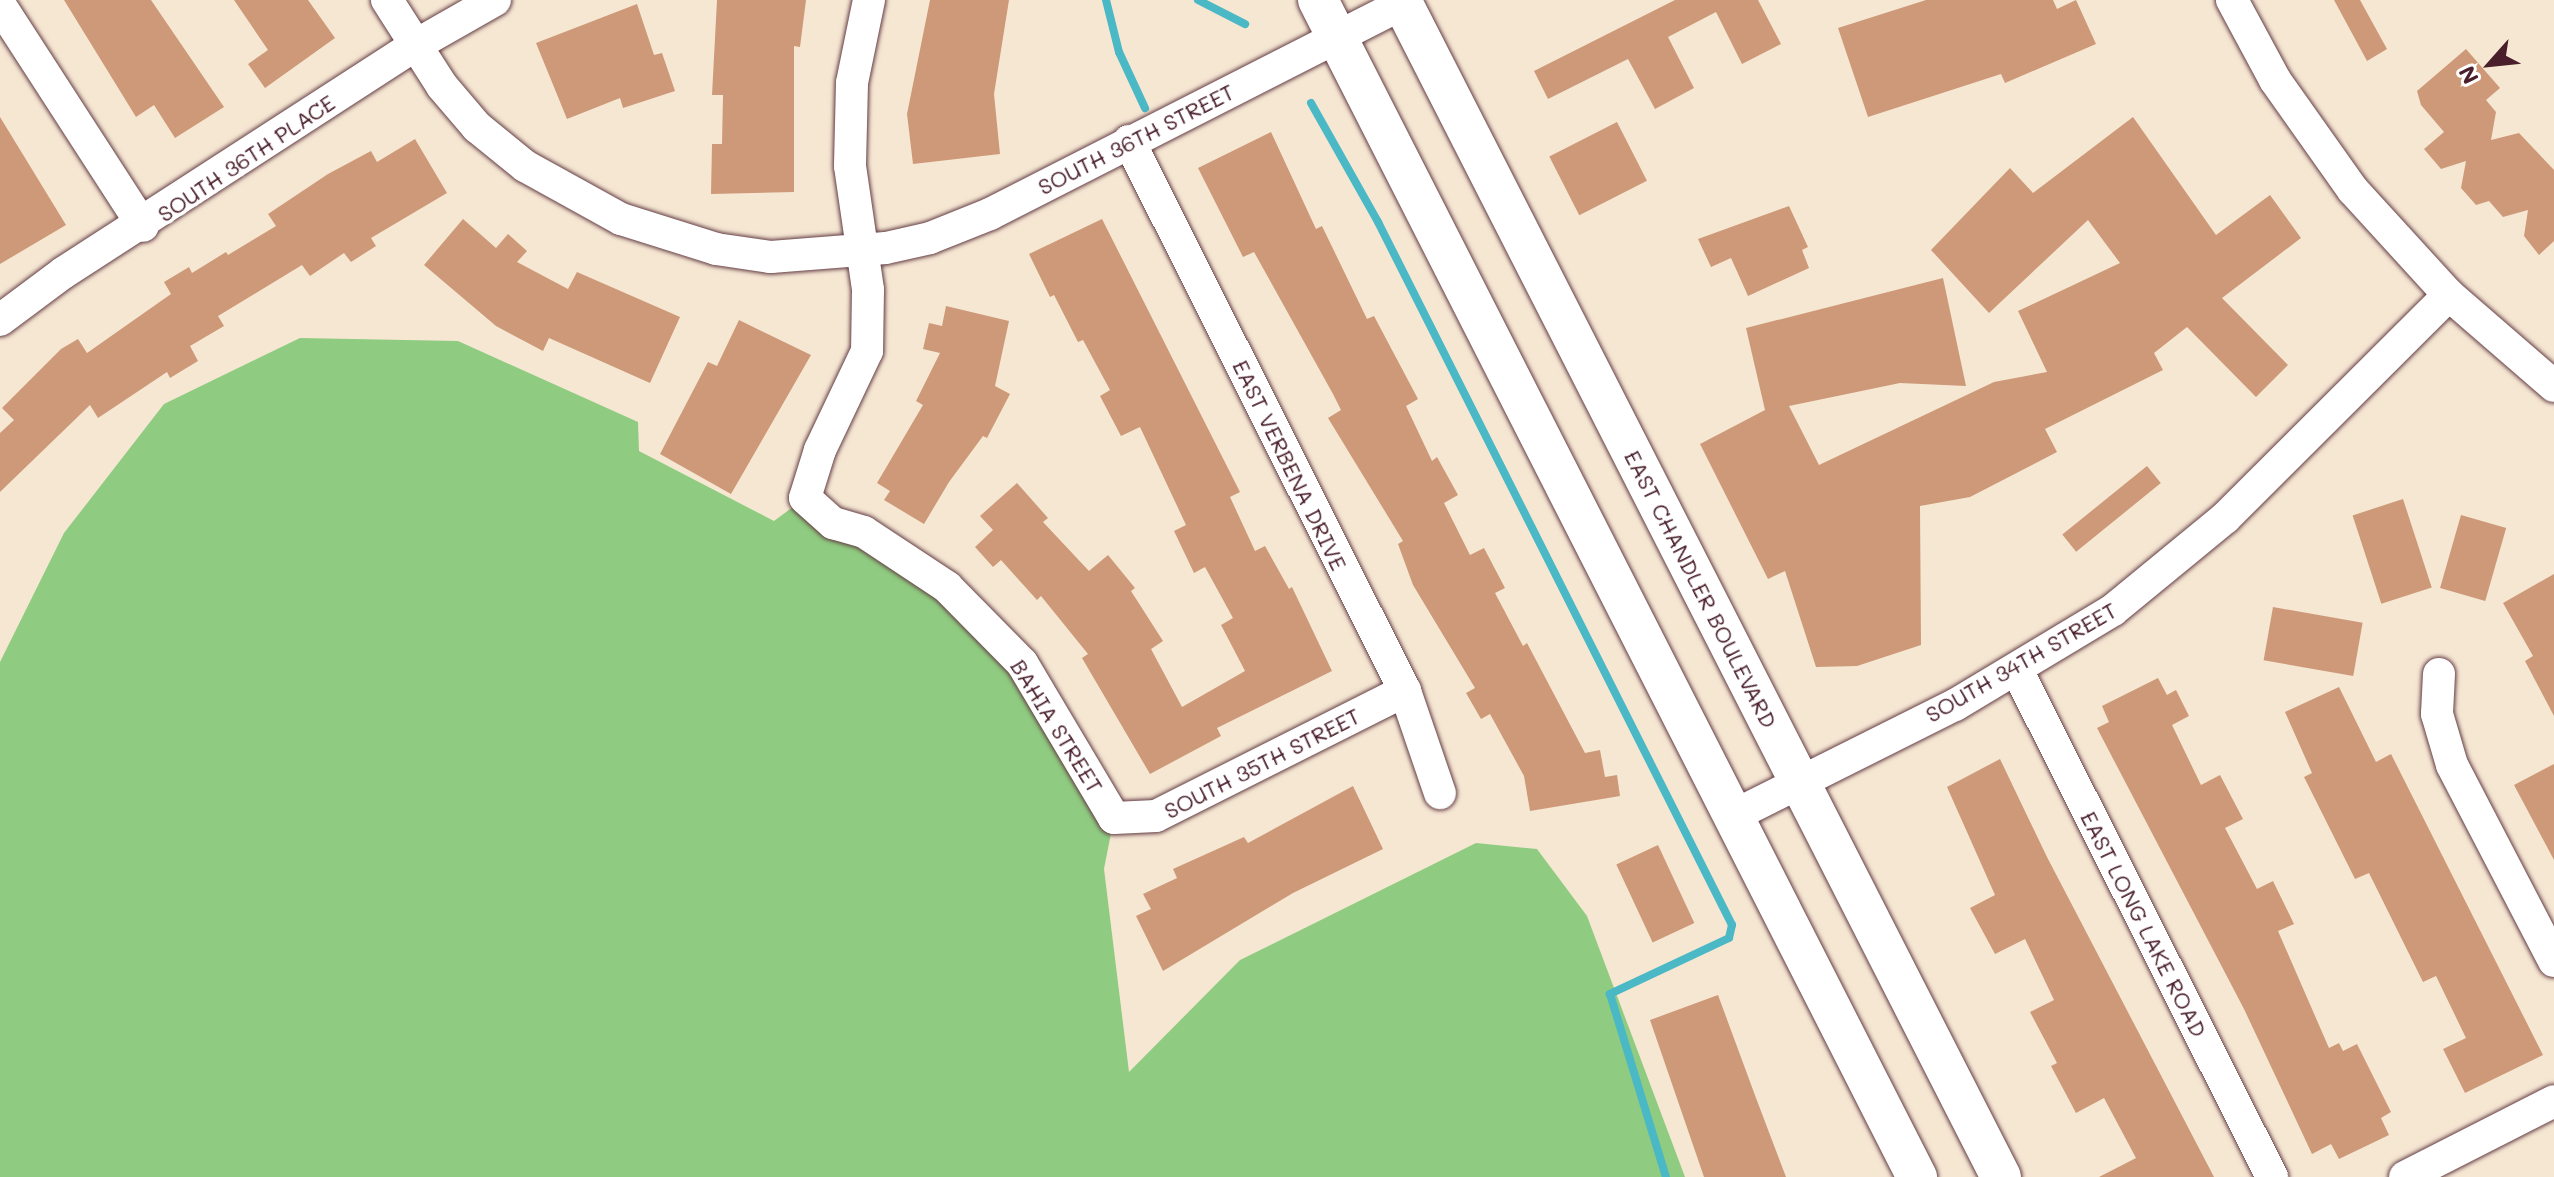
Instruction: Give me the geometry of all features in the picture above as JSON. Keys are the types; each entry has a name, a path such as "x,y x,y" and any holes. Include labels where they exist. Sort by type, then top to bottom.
{"main road":[{"path":"1318,0 1917,1177"},
{"name":"EAST CHANDLER BOULEVARD","path":"1402,2 2001,1177"}],"street":[{"name":"SOUTH 36TH STREET","path":"387,0 477,127 525,166 621,219 716,249 771,257 860,251 930,238 978,219 1402,2"},
{"name":"SOUTH 36TH PLACE","path":"0,320 63,273 143,226 416,45 495,0"},
{"path":"860,251 850,166 852,83 869,0"},
{"path":"2232,0 2275,80 2329,158 2449,295 2554,386"},
{"path":"0,5 143,226"},
{"name":"EAST VERBENA DRIVE","path":"1129,141 1405,691 1427,743 1440,793"},
{"name":"BAHIA STREET","path":"860,251 868,290 867,351 820,450 805,498 833,523 864,532 947,587 1022,663 1114,818"},
{"name":"SOUTH 34TH STREET","path":"1733,816 2017,670 2101,618 2181,558 2449,295"},
{"name":"EAST LONG LAKE ROAD","path":"2017,670 2272,1177"},
{"path":"2439,674 2437,714 2452,765 2546,924 2554,961"},
{"name":"SOUTH 35TH STREET","path":"1114,818 1156,816 1405,691"},
{"path":"2405,1177 2554,1101"}],"green space":[{"path":"300,338 458,341 638,422 639,451 774,521 805,498 947,587 1114,818 1104,869 1129,1072 1240,960 1476,843 1537,849 1587,916 1685,1177 0,1177 0,662 64,533 164,404"}],"building":[{"path":"64,0 151,0 224,107 175,138 154,105 136,117"},
{"path":"234,0 308,0 335,38 265,88 248,64 268,50"},
{"path":"717,0 806,0 800,47 794,46 794,192 711,194 712,144 722,144 723,95 712,95"},
{"path":"930,0 1009,0 994,94 1000,154 913,164 907,114"},
{"path":"1675,0 1758,0 1781,44 1742,64 1716,12 1668,37 1694,88 1655,109 1628,59 1548,99 1534,71"},
{"path":"1926,0 2053,0 2057,9 2076,0 2096,44 2005,83 2001,74 1868,117 1838,28"},
{"path":"2334,0 2360,0 2387,49 2367,61"},
{"path":"637,4 654,55 662,53 675,91 623,108 620,98 567,119 536,43"},
{"path":"2466,49 2500,88 2486,100 2496,112 2491,140 2519,133 2554,170 2554,241 2539,255 2524,236 2528,210 2503,217 2489,201 2476,205 2461,188 2466,161 2441,169 2424,149 2444,132 2421,105 2417,91"},
{"path":"0,117 66,225 0,264"},
{"path":"2133,117 2216,235 2270,195 2301,238 2222,298 2288,365 2256,397 2187,327 2154,353 2163,370 2045,429 2057,452 1970,497 1920,506 1921,645 1857,666 1816,667 1785,571 1768,579 1700,444 1765,410 1746,328 1943,278 1966,386 1900,383 1789,406 1819,465 1994,382 2047,372 2018,311 2120,263 2088,220 1989,313 1931,250 2010,168 2033,193"},
{"path":"1617,122 1647,181 1579,215 1549,157"},
{"path":"1271,132 1316,229 1322,226 1367,319 1374,316 1418,399 1406,406 1432,461 1437,457 1458,495 1444,503 1470,555 1484,548 1505,588 1495,593 1523,646 1527,643 1585,753 1600,750 1605,777 1617,775 1620,796 1530,811 1524,776 1490,714 1481,719 1466,693 1475,688 1413,585 1398,544 1403,541 1328,418 1341,410 1333,394 1254,252 1243,257 1198,168"},
{"path":"415,139 447,193 371,238 376,246 351,262 344,253 310,276 302,265 218,316 224,326 190,346 198,361 170,378 167,372 98,418 90,405 0,492 0,433 14,420 2,408 61,349 78,339 87,353 171,294 164,282 189,267 192,273 226,252 228,255 276,226 268,214 328,174 371,151 377,162"},
{"path":"1789,206 1808,247 1802,250 1809,268 1748,296 1731,258 1711,267 1698,239"},
{"path":"463,219 496,248 508,234 527,251 517,262 568,289 577,272 680,317 650,383 549,338 543,351 496,326 424,265"},
{"path":"1102,219 1240,492 1230,497 1255,551 1265,546 1289,589 1292,587 1332,671 1217,728 1221,736 1150,774 1082,658 1088,654 1041,596 1037,600 1001,560 993,567 975,547 993,530 980,516 1017,483 1048,518 1043,522 1089,571 1108,555 1135,588 1131,591 1163,641 1151,649 1182,707 1245,671 1221,625 1233,618 1205,567 1194,573 1174,531 1186,525 1140,427 1121,436 1100,396 1110,390 1083,340 1078,342 1054,295 1050,297 1029,254"},
{"path":"946,306 1009,321 995,386 1010,394 987,438 983,436 949,482 924,524 884,500 890,491 877,483 923,405 916,401 940,353 923,349 929,323 942,326"},
{"path":"739,320 811,355 731,494 660,454 708,362 717,366"},
{"path":"2147,466 2161,483 2076,552 2062,535"},
{"path":"2403,499 2432,587 2381,604 2353,515"},
{"path":"2461,515 2506,528 2485,601 2440,588"},
{"path":"2554,574 2554,716 2525,661 2533,656 2503,603"},
{"path":"2273,607 2363,623 2353,676 2264,660"},
{"path":"2158,678 2167,695 2176,690 2189,716 2172,725 2201,785 2220,775 2243,819 2225,828 2257,889 2273,881 2294,924 2278,931 2329,1048 2339,1043 2343,1051 2357,1044 2391,1112 2381,1118 2389,1135 2339,1159 2331,1144 2312,1154 2244,1009 2097,728 2109,722 2102,706"},
{"path":"2339,687 2376,762 2391,754 2543,1055 2465,1093 2443,1049 2466,1038 2436,976 2423,982 2369,873 2355,879 2304,777 2312,773 2285,712"},
{"path":"2000,759 2047,857 2214,1177 2099,1177 2136,1158 2104,1098 2076,1113 2051,1066 2057,1063 2030,1012 2054,1000 2025,939 1995,954 1970,908 1995,895 1947,787"},
{"path":"2554,764 2554,860 2514,785"},
{"path":"1353,786 1383,849 1293,893 1163,971 1136,916 1151,909 1143,894 1177,878 1173,869 1244,837 1248,843"},
{"path":"1658,845 1694,923 1653,942 1616,864"},
{"path":"1718,995 1786,1177 1704,1177 1650,1020"}],"waterway":[{"path":"1106,0 1119,52 1145,108"},
{"path":"1198,0 1245,24"},
{"path":"1311,103 1378,222 1732,925 1729,938 1610,994 1666,1177"}]}
